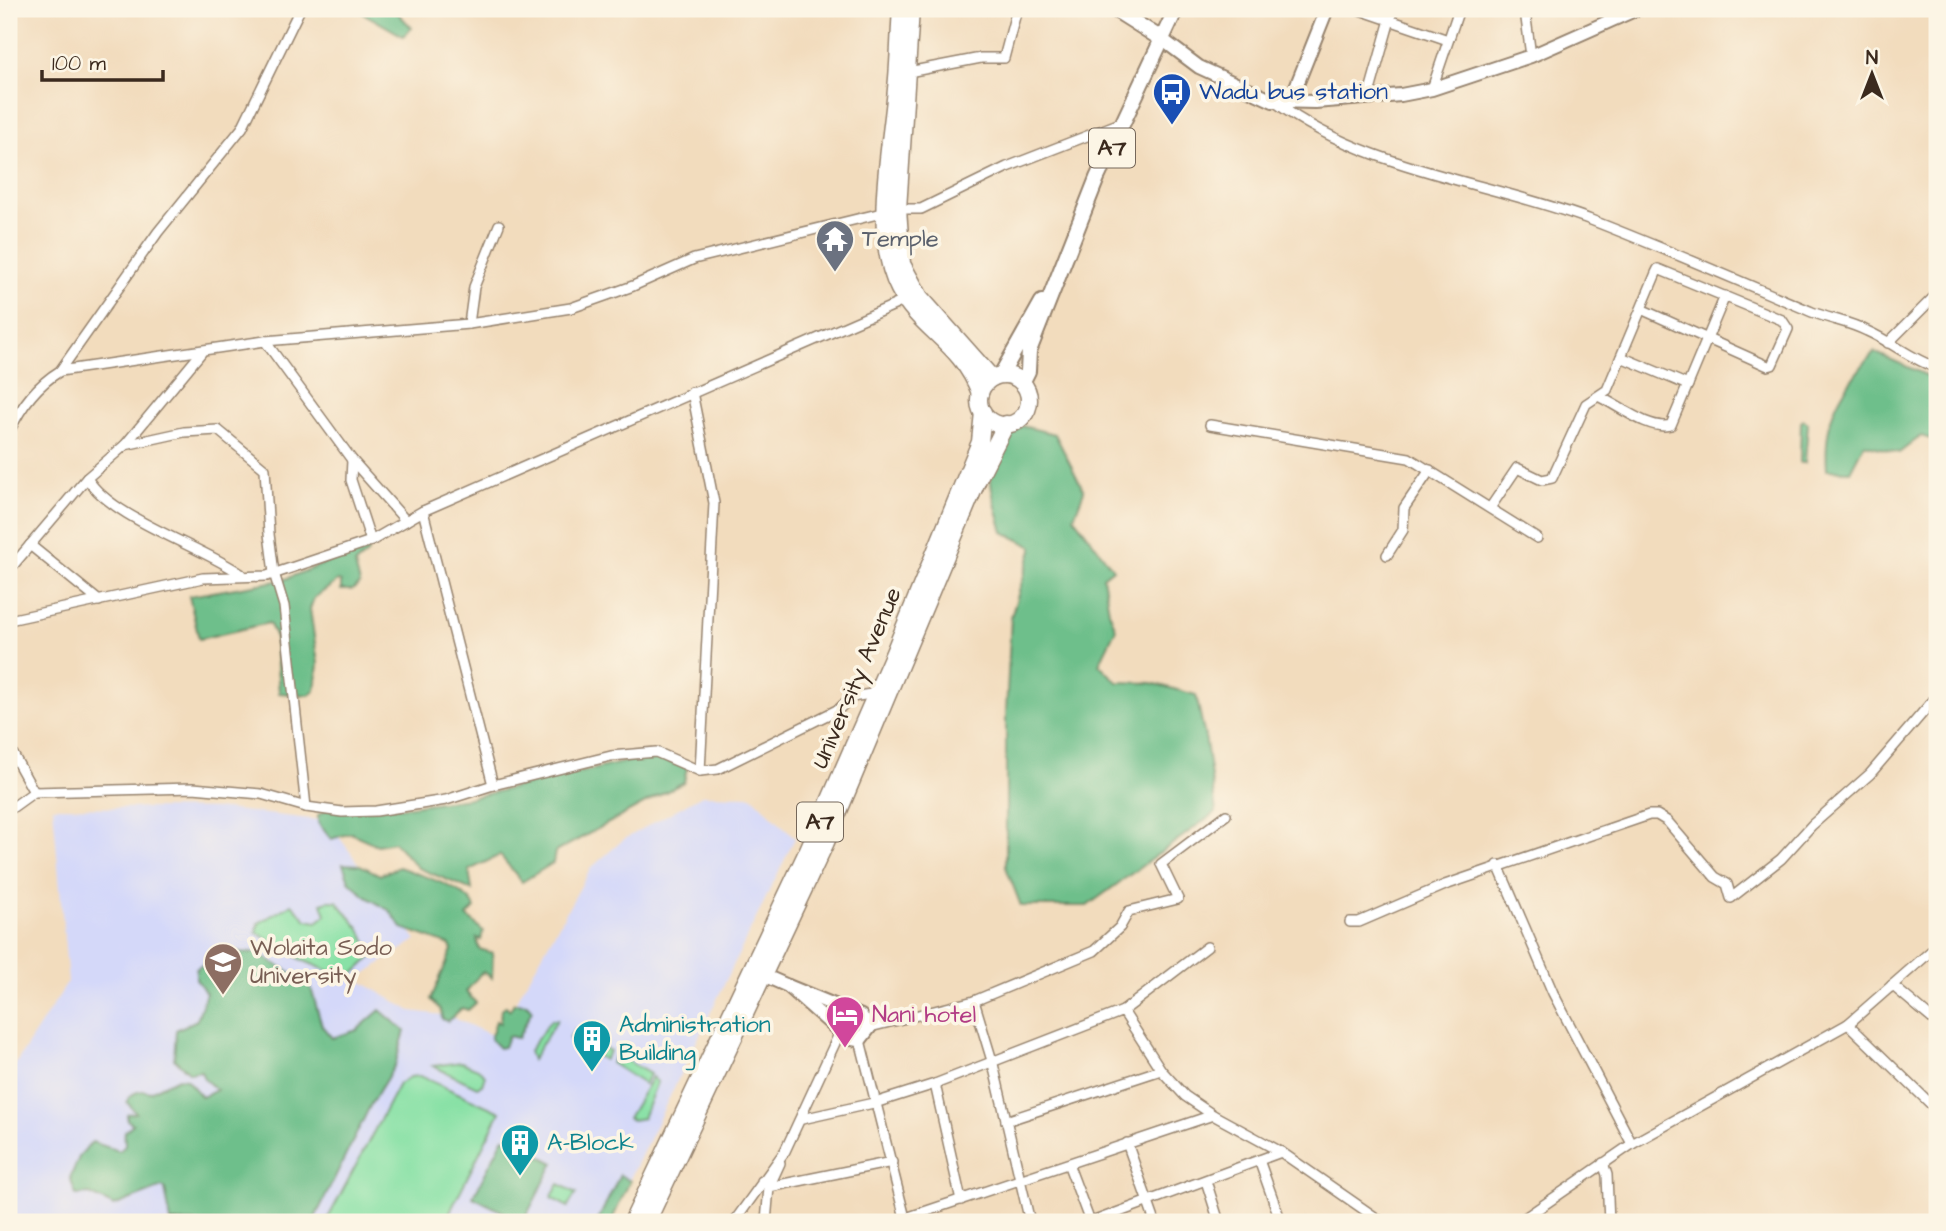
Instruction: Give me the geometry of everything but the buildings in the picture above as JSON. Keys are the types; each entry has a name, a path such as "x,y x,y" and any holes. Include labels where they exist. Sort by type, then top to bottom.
{"highway":[{"name":"A7","path":"901,9 903,73"},
{"name":"A7","path":"911,9 891,210 891,270 906,300 957,351 971,370 980,393 983,412"},
{"name":"A7","path":"891,210 909,281 996,377 1023,383 1029,400 1027,409 1015,422 1006,425"},
{"name":"A7","path":"980,393 996,377"},
{"path":"983,412 997,423 1006,425"},
{"name":"University Avenue","path":"632,1222 667,1167 826,842 980,442 983,412"},
{"name":"University Avenue","path":"647,1222 667,1167 807,852 984,466 1006,425"}],"main road":[{"path":"1114,9 1199,66 1273,101 1290,102 1368,97 1432,89 1531,55 1637,9"},
{"name":"A7","path":"1023,383 1028,371 1029,351 1049,307 1052,290 1097,178 1176,9"},
{"path":"1290,102 1327,9"},
{"name":"A7","path":"996,377 1052,290"},
{"path":"763,975 861,1016 870,1027 860,1040 851,1039 788,986"},
{"path":"840,1032 851,1012"}],"street":[{"path":"9,432 16,417 44,381 60,371 158,232 243,128 300,9"},
{"path":"903,73 981,58 1004,58 1017,9"},
{"path":"1357,9 1448,40"},
{"path":"1368,97 1393,9"},
{"path":"1432,89 1460,9"},
{"path":"1521,9 1525,11 1531,55"},
{"path":"1273,101 1304,124 1370,152 1590,220 1668,249 1816,313 1851,324 1937,368"},
{"path":"60,371 201,353 265,341 469,324 571,308 694,259 891,210 921,209 1007,167 1124,122"},
{"path":"469,324 474,287 499,225"},
{"path":"1490,508 1517,468 1542,480 1552,478 1589,399 1600,397 1607,390 1641,309 1660,269 1786,323 1788,329 1772,365 1766,366 1641,309"},
{"path":"1888,343 1937,294"},
{"path":"1600,397 1648,422 1668,427 1672,424 1726,296"},
{"path":"9,620 171,584 274,573 371,541 423,511 692,392 805,347 906,300"},
{"path":"265,341 352,460 406,521"},
{"path":"9,570 87,478 125,445 201,353"},
{"path":"1621,357 1688,384"},
{"path":"692,392 714,503 701,771"},
{"path":"1209,425 1322,445 1396,453 1416,460 1537,538"},
{"path":"125,445 184,432 218,430 265,469 274,573 284,606 306,807"},
{"path":"352,460 351,481 371,541"},
{"path":"1387,555 1404,530 1404,508 1430,470"},
{"path":"87,478 93,488 124,510 221,560 243,575"},
{"path":"423,511 493,785"},
{"path":"30,545 99,601"},
{"path":"9,810 34,792 192,788 261,794 306,807 342,812 376,811 446,800 493,785 611,756 642,752 656,752 701,771 718,769 839,709 850,697 881,694"},
{"path":"1350,922 1359,922 1497,865 1589,837 1643,815 1657,815 1667,821 1715,877 1727,884 1731,898 1781,859 1812,825 1870,774 1937,696"},
{"path":"9,747 34,792"},
{"path":"870,1027 974,1001 1094,951 1120,928 1129,911 1178,899 1161,864 1226,815"},
{"path":"1497,865 1553,993 1632,1144"},
{"path":"1519,1222 1632,1144 1848,1024 1937,946"},
{"path":"802,1119 878,1102 935,1084 993,1064 1123,1011 1207,947"},
{"path":"1892,985 1937,1023"},
{"path":"974,1001 993,1064 1030,1222"},
{"path":"1123,1011 1161,1070 1185,1096 1213,1115 1281,1152 1382,1222"},
{"path":"1848,1024 1937,1110"},
{"path":"734,1222 766,1184 785,1151 840,1032"},
{"path":"860,1040 878,1102 905,1221"},
{"path":"1006,1121 1161,1070"},
{"path":"935,1084 961,1200"},
{"path":"894,1222 905,1221 961,1200 1069,1166 1127,1143 1213,1115"},
{"path":"1127,1143 1155,1222"},
{"path":"1069,1166 1091,1222 1281,1152"},
{"path":"1259,1160 1281,1222"},
{"path":"766,1184 892,1163"},
{"path":"1604,1163 1609,1222"},
{"path":"1206,1181 1219,1222"},
{"path":"766,1184 766,1222"}],"shaded area":[{"name":"Wolaita Sodo University","path":"702,795 752,796 795,838 609,1222 9,1222 9,1074 68,982 53,807 224,809 327,821 416,940 357,979 411,1011 449,1016 496,1037 591,868 623,840"}],"green space":[{"path":"356,9 394,9 412,28 403,36"},
{"path":"1874,352 1937,380 1937,441 1921,436 1899,453 1864,444 1850,471 1827,470 1828,434 1836,405 1852,379"},
{"path":"1804,420 1808,423 1805,463 1800,463 1801,422"},
{"path":"1022,426 1055,434 1084,491 1074,517 1113,569 1103,577 1109,611 1116,629 1099,664 1117,682 1152,683 1196,695 1216,812 1087,906 1021,906 1006,867 1006,712 1011,617 1033,547 1003,532 991,487 991,475 998,451"},
{"path":"368,546 368,553 355,564 360,584 352,590 341,590 341,582 338,581 314,598 310,609 318,664 315,691 309,695 279,693 275,635 269,623 199,639 189,596 283,580"},
{"path":"651,756 687,768 684,782 555,852 553,863 522,882 500,855 469,870 472,890 418,868 394,842 377,845 351,833 331,839 318,823 318,815 327,810 404,807 469,798"},
{"path":"343,864 360,865 380,875 399,867 453,888 471,901 475,908 467,916 483,931 481,940 477,938 479,949 493,953 492,978 484,972 480,974 466,992 476,1003 468,1010 462,1008 448,1021 442,1019 441,1010 431,999 452,950 450,945 402,928 390,911 365,896 349,881"},
{"path":"337,901 359,928 374,955 348,979 302,960 256,932 259,923 292,904 307,920 317,922 326,915 322,903"},
{"path":"223,952 257,953 301,979 311,988 322,1026 332,1038 357,1030 380,1010 405,1031 395,1065 371,1104 313,1222 171,1222 165,1189 162,1187 114,1206 90,1194 76,1195 70,1178 80,1155 92,1142 119,1151 124,1147 125,1131 133,1124 127,1120 127,1114 136,1113 127,1102 136,1092 150,1092 178,1078 186,1079 202,1097 217,1090 204,1079 201,1071 190,1073 174,1059 176,1030 197,1020 206,993 196,979 196,969"},
{"path":"514,1003 527,1004 532,1010 518,1038 508,1036 504,1047 499,1048 490,1039 496,1021 500,1023 501,1009 506,1006 510,1010"},
{"path":"551,1020 557,1020 532,1060 529,1051"},
{"path":"575,1030 610,1051 604,1060 569,1038"},
{"path":"616,1054 650,1074 644,1084 611,1063"},
{"path":"461,1062 485,1075 482,1085 477,1087 433,1066"},
{"path":"420,1076 500,1112 445,1222 326,1222 399,1084 410,1077"},
{"path":"652,1077 657,1082 643,1118 628,1118"},
{"path":"504,1137 554,1163 523,1222 473,1197"},
{"path":"620,1175 630,1181 611,1222 597,1222"},
{"path":"559,1184 576,1193 568,1207 551,1198"}],"place":[{"name":"Wadu bus station","path":"1172,126"},
{"name":"Temple","path":"835,273"},
{"name":"Wolaita Sodo University","path":"223,996"},
{"name":"Nani hotel","path":"845,1049"},
{"name":"Administration Building","path":"592,1073"},
{"name":"A-Block","path":"520,1177"}]}
